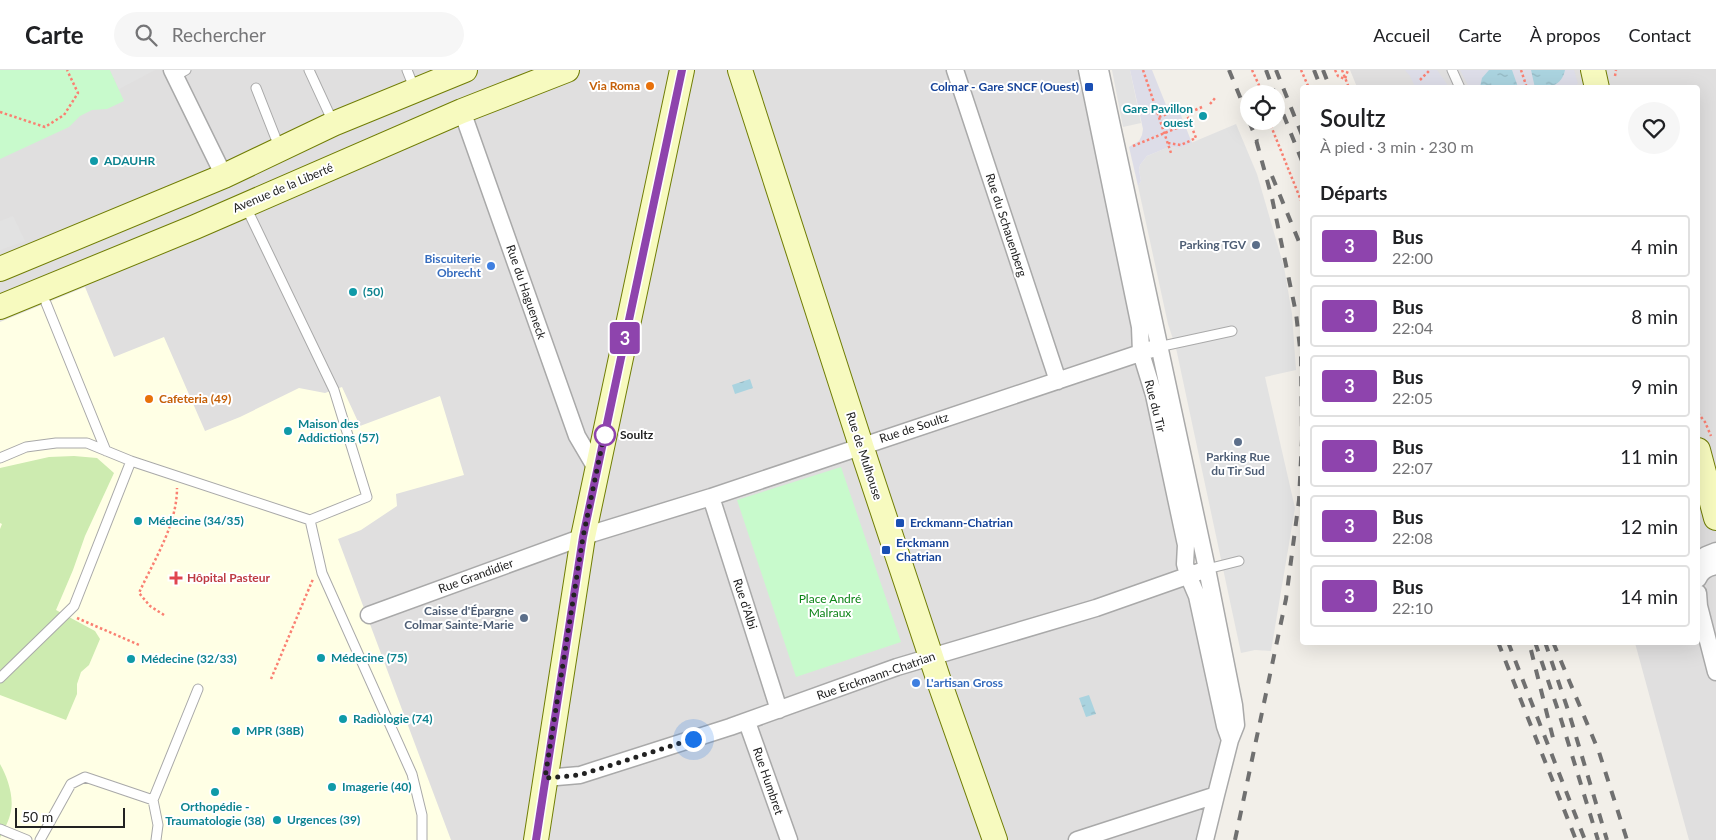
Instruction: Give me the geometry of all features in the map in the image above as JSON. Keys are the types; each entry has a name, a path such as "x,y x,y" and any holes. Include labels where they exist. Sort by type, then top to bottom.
{"main road":[{"path":"0,270 224,176 334,124 411,80 465,70"},
{"name":"Avenue de la Liberté","path":"0,307 195,227 462,111 566,70"},
{"path":"536,840 583,537 682,70"},
{"name":"Rue de Mulhouse","path":"740,70 861,446 995,840"},
{"path":"1705,446 1716,518"}],"street":[{"name":"Rue du Schauenberg","path":"955,70 1058,381"},
{"name":"Rue du Tir","path":"1087,70 1111,144 1207,569 1234,704 1236,725 1230,740 1205,840"},
{"name":"Rue du Tir","path":"1100,70 1140,327 1141,353 1154,395 1186,544 1185,564 1197,596 1225,726 1230,740"},
{"path":"178,72 224,176"},
{"name":"Rue du Hagueneck","path":"462,111 577,436 597,470"},
{"name":"Rue de Soultz","path":"583,537 711,497 1158,347"},
{"name":"Rue d'Albi","path":"711,497 779,710"},
{"name":"Rue Grandidier","path":"369,615 583,537"},
{"path":"1700,567 1706,555 1716,551"},
{"path":"1700,570 1716,566"},
{"name":"Rue Erckmann-Chatrian","path":"545,778 580,775 747,722 897,667 1096,608 1207,569"},
{"path":"1700,609 1716,672"},
{"name":"Rue Humbret","path":"747,722 789,840"},
{"path":"1077,840 1216,795"}],"lane":[{"path":"309,70 334,124"},
{"path":"1452,70 1459,85"},
{"path":"256,88 280,149"},
{"path":"0,458 26,447 56,443 87,443 131,461 310,520 367,496 334,390 245,204"},
{"path":"46,303 106,450"},
{"path":"1158,347 1232,331"},
{"path":"0,678 74,606 131,461"},
{"path":"310,520 322,573 412,774 422,815 422,840"},
{"path":"1207,569 1239,561"},
{"path":"156,840 158,825 153,800 198,689"},
{"path":"40,840 71,784 86,777 153,800"},
{"path":"0,829 27,840"}],"path":[{"path":"0,112 45,127 64,115 78,93 67,70"},
{"path":"1143,70 1171,153"},
{"path":"1252,70 1259,85"},
{"path":"1301,70 1308,85"},
{"path":"1335,70 1338,76 1345,79"},
{"path":"1342,70 1348,85"},
{"path":"1345,79 1348,70"},
{"path":"1420,80 1430,70"},
{"path":"1521,70 1526,85"},
{"path":"1210,104 1216,98"},
{"path":"1159,117 1188,106"},
{"path":"1186,114 1202,107"},
{"path":"1168,143 1181,145 1196,138 1184,108"},
{"path":"1111,144 1164,133 1194,121"},
{"path":"1273,130 1300,198"},
{"path":"1700,416 1708,426 1705,446"},
{"path":"164,615 150,606 139,594 166,536 177,496 176,476"},
{"path":"271,679 320,562"},
{"path":"67,614 139,645"}],"shaded area":[{"path":"0,70 1077,70 1114,237 1174,534 1220,741 1198,840 0,840"},
{"path":"110,70 155,70 119,89"},
{"path":"1112,70 1130,70 1141,123 1123,127"},
{"path":"1130,70 1152,70 1166,105 1176,103 1192,143 1179,148 1169,147 1147,156 1140,165 1141,181 1138,186 1129,147 1139,141 1143,129"},
{"path":"1350,70 1716,70 1716,840 1689,840 1636,645 1700,645 1700,85 1356,85"},
{"path":"1405,70 1437,70 1448,85 1414,85"},
{"path":"1460,70 1574,70 1578,84 1576,85 1468,85"},
{"name":"Parking Rue du Tir Sud","path":"1236,124 1257,174 1284,267 1292,314 1296,370 1265,377 1295,508 1271,651 1255,650 1241,653 1176,348 1168,324 1138,186 1141,181 1140,165 1147,156 1169,147 1179,148"},
{"path":"13,216 25,241 0,250 0,221"},
{"name":"Hôpital Pasteur","path":"85,287 114,357 164,337 205,431 240,417 299,388 325,393 342,387 360,426 440,396 464,475 396,494 397,506 361,530 338,539 451,840 0,840 0,322"}],"green space":[{"path":"0,70 110,70 124,101 107,109 92,110 80,116 69,127 0,159"},
{"path":"74,456 97,458 114,473 85,536 56,610 95,631 100,639 89,665 81,672 77,684 77,694 66,720 0,695 0,529 2,524 0,523 0,468 49,457"},
{"name":"Place André Malraux","path":"841,467 901,642 796,677 737,500"},
{"path":"0,764 8,782 12,802 9,818 0,838"}],"water":[{"path":"1489,70 1512,70 1517,85 1480,85 1482,78"},
{"path":"1531,70 1565,70 1561,80 1554,85 1534,85"},
{"path":"750,379 753,388 735,394 732,385"},
{"path":"1089,695 1096,714 1086,717 1079,698"}],"railway":[{"path":"1229,70 1240,97"},
{"path":"1266,70 1272,85"},
{"path":"1276,70 1300,130"},
{"path":"1314,70 1320,85"},
{"path":"1323,70 1329,85"},
{"path":"1285,118 1300,156"},
{"path":"1253,130 1257,141"},
{"path":"1255,136 1272,198 1296,313 1300,348"},
{"path":"1272,176 1300,244"},
{"path":"1235,840 1286,599 1300,480"},
{"path":"1499,645 1576,840"},
{"path":"1509,645 1585,840"},
{"path":"1536,645 1598,840"},
{"path":"1546,645 1569,713 1607,840"},
{"path":"1554,645 1599,752 1627,840"},
{"path":"1531,650 1554,742"}],"bus line":[{"name":"3","path":"536,840 583,537 682,70"}],"place":[{"name":"Via Roma","path":"650,86"},
{"name":"Colmar - Gare SNCF (Ouest)","path":"1089,87"},
{"name":"Gare Pavillon ouest","path":"1203,116"},
{"name":"ADAUHR","path":"94,161"},
{"name":"Parking TGV","path":"1256,245"},
{"name":"Biscuiterie Obrecht","path":"491,266"},
{"name":"(50)","path":"353,292"},
{"name":"Cafeteria (49)","path":"149,399"},
{"name":"Maison des Addictions (57)","path":"288,431"},
{"name":"Soultz","path":"605,435"},
{"name":"Parking Rue du Tir Sud","path":"1238,442"},
{"name":"Médecine (34/35)","path":"138,521"},
{"name":"Erckmann-Chatrian","path":"900,523"},
{"name":"Erckmann Chatrian","path":"886,550"},
{"name":"Hôpital Pasteur","path":"176,578"},
{"name":"Caisse d'Épargne Colmar Sainte-Marie","path":"524,618"},
{"name":"Médecine (75)","path":"321,658"},
{"name":"Médecine (32/33)","path":"131,659"},
{"name":"L'artisan Gross","path":"916,683"},
{"name":"Radiologie (74)","path":"343,719"},
{"name":"MPR (38B)","path":"236,731"},
{"name":"Imagerie (40)","path":"332,787"},
{"name":"Orthopédie - Traumatologie (38)","path":"215,792"},
{"name":"Urgences (39)","path":"277,820"}],"route":[{"path":"605,435 605,431 583,537 545,778 580,775 693,739"}]}
